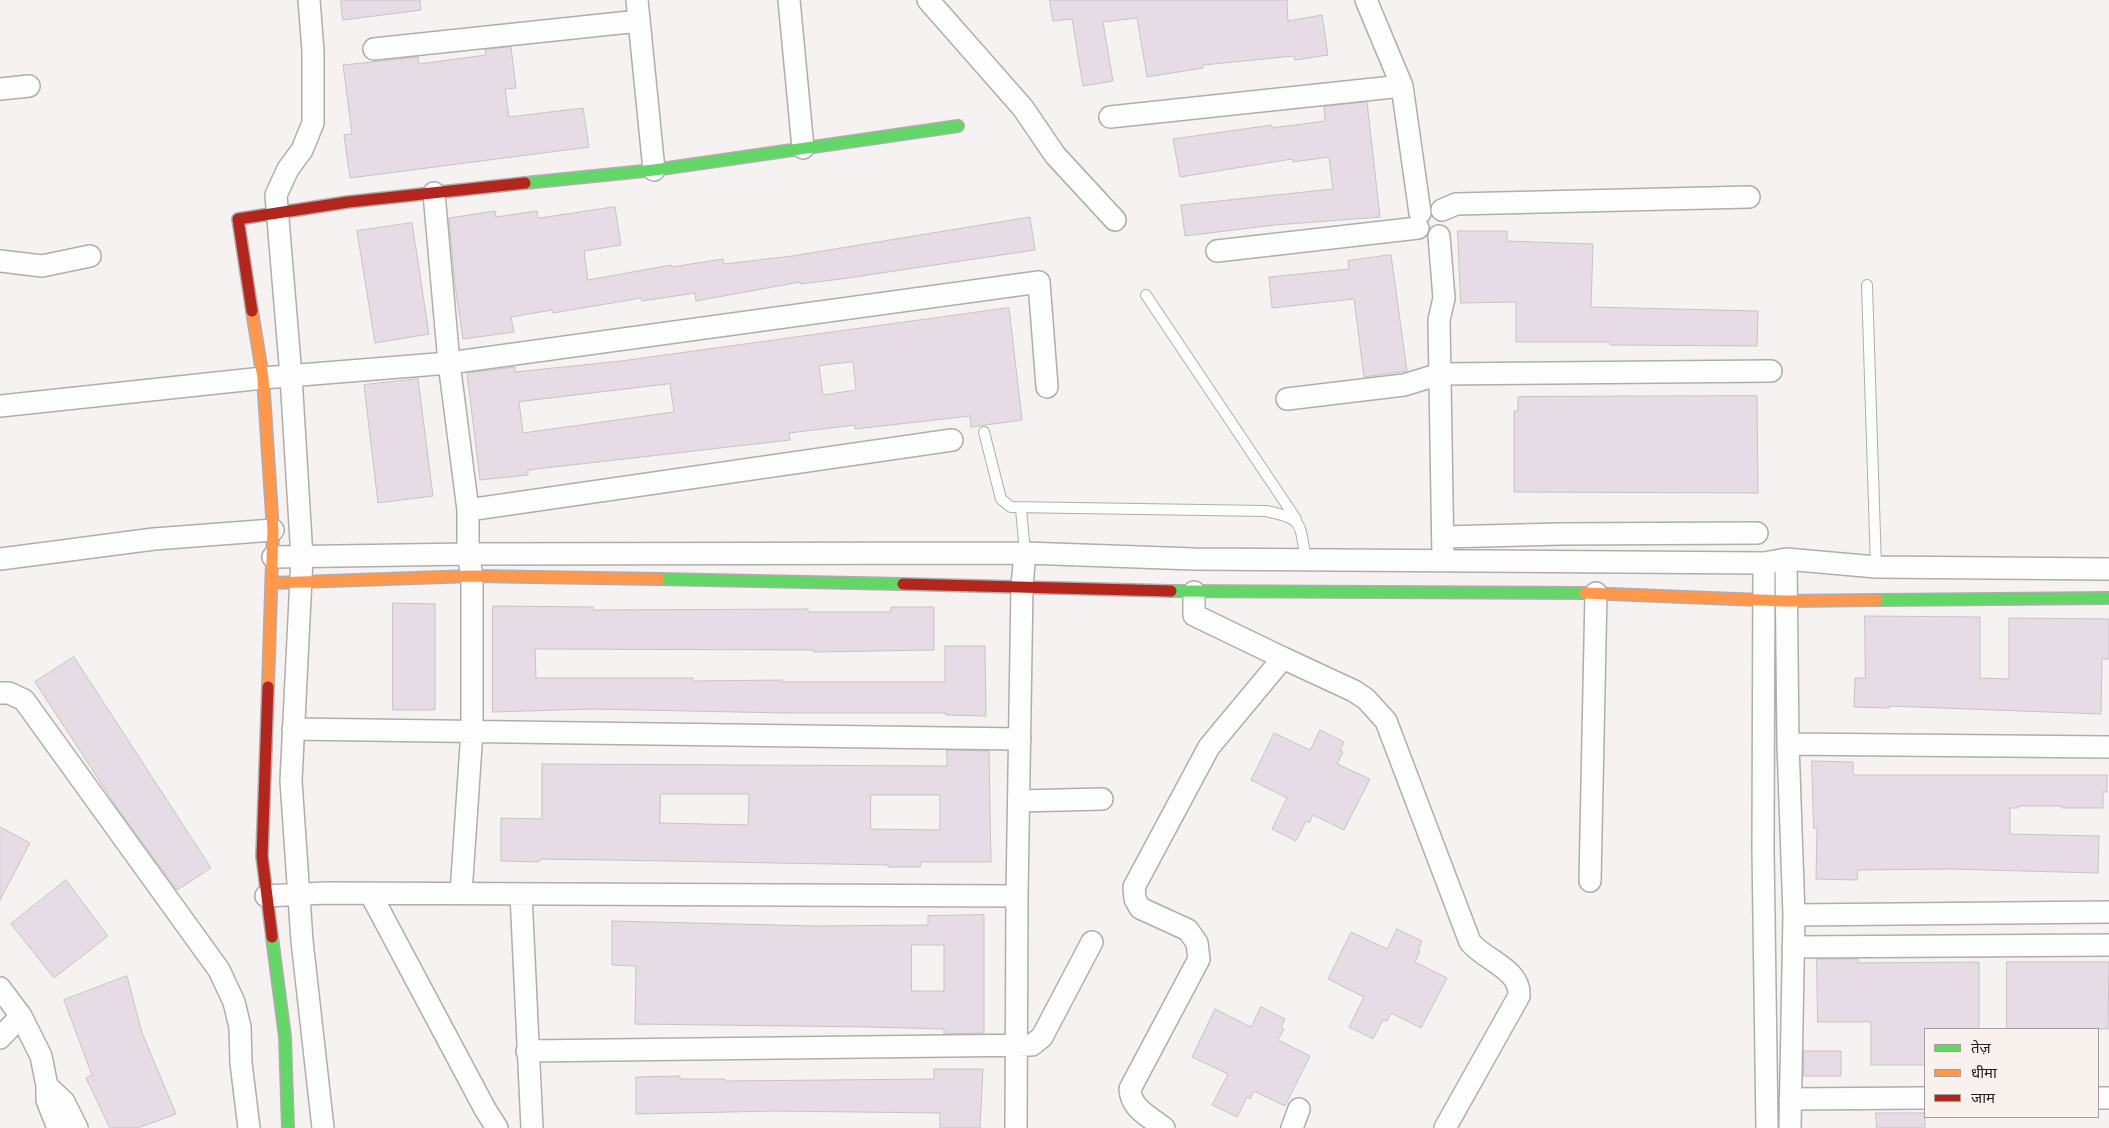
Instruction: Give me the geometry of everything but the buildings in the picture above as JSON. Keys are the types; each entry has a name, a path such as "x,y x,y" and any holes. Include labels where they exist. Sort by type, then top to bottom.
{"street":[{"path":"309,0 313,51 313,123 302,150 288,169 276,195 291,376 302,558 296,712 293,729 291,781 298,893 324,1128"},
{"path":"789,0 803,148"},
{"path":"928,0 1023,108 1055,155 1115,220"},
{"path":"1366,0 1402,86 1426,228 1444,298 1439,320 1443,559"},
{"path":"374,49 638,10 654,170"},
{"path":"0,89 29,86"},
{"path":"1110,117 1402,86"},
{"path":"288,1128 285,1038 262,856 273,530 263,378 238,219 348,202 654,170 958,126"},
{"path":"434,194 449,363 468,510 468,554 472,576 472,731 461,893"},
{"path":"1217,251 1426,228 1447,224 1442,210 1456,204 1749,197"},
{"path":"0,261 42,266 90,256"},
{"path":"0,406 263,378 449,363 1039,282 1047,387"},
{"path":"1287,399 1404,385 1440,374 1771,371"},
{"path":"468,510 952,440"},
{"path":"0,559 154,539 273,530"},
{"path":"1444,537 1559,534 1757,534"},
{"path":"273,557 468,554 1025,554 1194,559 1443,559 1597,563 1764,563 1786,559 1876,567 2109,569"},
{"path":"1016,1128 1016,896 1022,586 1025,554"},
{"path":"1786,559 1788,744 1794,915 1790,1128"},
{"path":"1764,563 1767,1128"},
{"path":"272,583 472,576 1022,586 1194,592 1596,593 1785,601 2109,598"},
{"path":"1194,592 1194,615 1354,691 1366,699 1386,721 1470,942 1477,951 1513,975 1520,987 1519,996 1445,1128"},
{"path":"1590,881 1596,593"},
{"path":"1164,1128 1135,1107 1130,1098 1130,1089 1199,959 1197,943 1188,930 1140,908 1135,899 1134,887 1209,746 1276,655"},
{"path":"0,693 9,693 24,700 219,970 234,1002 240,1027 241,1063 249,1128"},
{"path":"293,729 1020,739"},
{"path":"1788,744 2109,747"},
{"path":"1018,801 1102,800"},
{"path":"266,896 298,893 1016,896"},
{"path":"370,893 484,1109 497,1128"},
{"path":"521,894 532,1128"},
{"path":"1794,915 2109,912"},
{"path":"1863,914 1864,946"},
{"path":"527,1051 1016,1047 1032,1045 1042,1036 1092,942"},
{"path":"1793,947 2109,945"},
{"path":"0,988 21,1016 41,1056 47,1086 47,1100 58,1128"},
{"path":"0,1038 21,1016"},
{"path":"47,1086 64,1102 76,1128"},
{"path":"1790,1099 1924,1098"}],"lane":[{"path":"1867,285 1876,567"},
{"path":"1146,295 1300,526 1306,560"},
{"path":"984,432 1001,499 1012,507 1022,509 1266,511 1288,515 1296,520"},
{"path":"1022,509 1025,554"}],"traffic: fast":[{"path":"525,183 654,170 958,126"},
{"path":"659,579 903,584"},
{"path":"1171,591 1585,593"},
{"path":"1877,600 2109,598"},
{"path":"272,937 285,1037 288,1128"}],"traffic: slow":[{"path":"252,311 263,378 273,530 268,687"},
{"path":"272,583 472,576 659,579"},
{"path":"1585,593 1785,601 1877,600"}],"traffic: jam":[{"path":"252,311 238,219 348,202 525,183"},
{"path":"903,584 1171,591"},
{"path":"268,687 262,856 272,937"}]}
